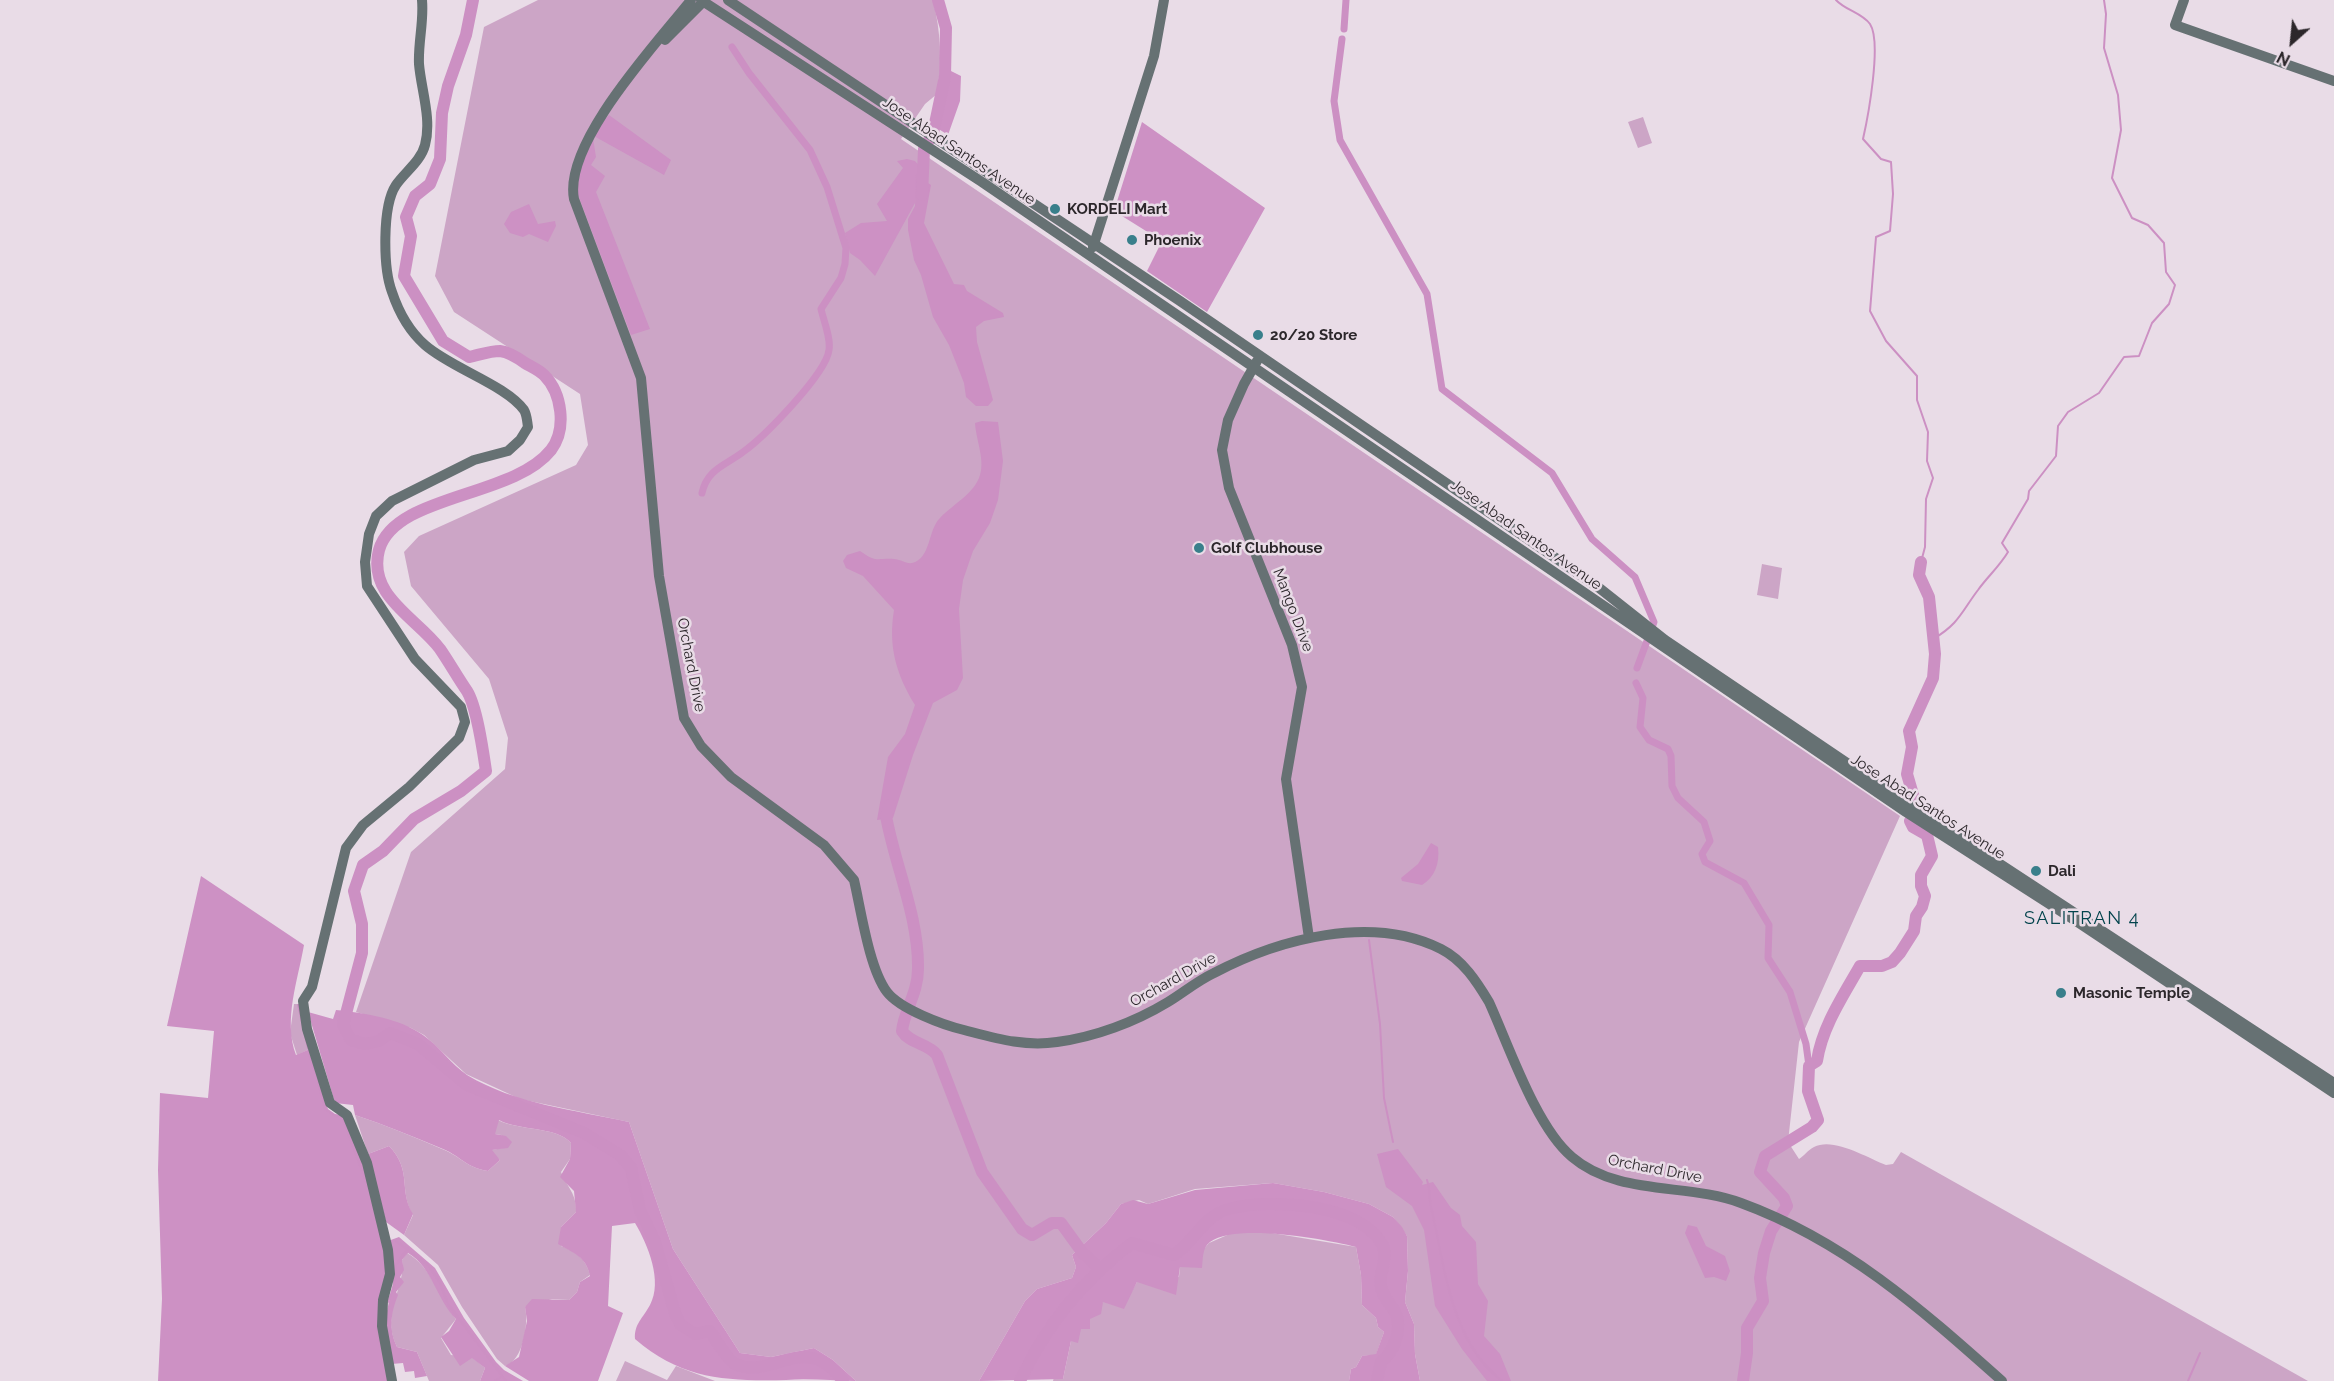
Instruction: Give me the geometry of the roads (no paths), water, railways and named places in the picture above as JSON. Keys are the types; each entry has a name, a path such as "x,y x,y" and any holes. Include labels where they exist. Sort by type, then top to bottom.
{"street":[{"path":"392,1381 382,1318 390,1260 377,1201 367,1163 347,1115 330,1103 307,1029 303,1001 312,987 346,848 363,825 409,787 459,738 465,722 461,706 415,658 367,586 365,562 369,534 376,516 392,501 474,460 508,451 520,440 528,427 526,412 516,401 458,368 425,345 403,321 391,289 385,258 387,207 390,195 423,152 426,142 426,115 419,62 423,30 422,0"},
{"name":"Orchard Drive","path":"691,0 609,102 575,171 572,186 580,219 641,378 659,576 684,718 701,746 731,777 824,845 846,868 854,880 881,982 898,1003 950,1026 1027,1045 1059,1042 1127,1022 1167,1003 1212,973 1251,956 1305,939 1371,933 1409,937 1442,949 1462,965 1477,982 1489,1002 1550,1132 1572,1157 1603,1175 1722,1197 1770,1214 1833,1245 1901,1293 2002,1381"},
{"name":"Jose Abad Santos Avenue","path":"728,0 1095,244 1260,364"},
{"path":"1088,255 1095,244 1154,56 1164,0"},
{"path":"2184,0 2175,25 2334,81"},
{"name":"Orchard Drive","path":"609,102 703,1"},
{"name":"Jose Abad Santos Avenue","path":"703,1 1598,587 1643,629 1918,815 2334,1083"},
{"name":"Mango Drive","path":"1260,364 1238,399 1228,420 1223,440 1226,477 1293,645 1302,687 1286,779 1298,874 1305,899 1305,939"},
{"name":"Jose Abad Santos Avenue","path":"2130,953 2334,1093"}],"waterway":[{"path":"473,0 466,35 448,86 442,113 440,159 430,184 415,196 406,217 411,236 404,276 443,341 469,357 496,351 506,353 544,375 555,391 561,422 551,450 533,466 510,478 430,506 407,518 389,532 379,550 377,566 380,581 387,593 440,649 471,698 486,771 461,791 414,819 383,851 363,865 354,891 362,924 362,953 343,1025 351,1040 365,1044 379,1041 390,1033 418,1044 467,1085 584,1133 620,1155 631,1168 640,1210 655,1242 680,1324 695,1334 710,1331 724,1353 735,1364 763,1367 789,1359 802,1357 815,1359 829,1366 843,1381"},
{"path":"922,195 924,149 933,133 945,76 946,28 938,0"},
{"path":"1344,29 1346,0"},
{"path":"1836,0 1867,20 1873,33 1875,46 1873,80 1863,139 1881,159 1891,162 1893,194 1890,231 1876,237 1870,311 1886,341 1917,376 1917,400 1928,432 1927,461 1933,478 1926,499 1925,547 1921,562"},
{"path":"1933,639 1959,617 2008,552 2002,543 2028,499 2029,491 2056,456 2058,426 2068,412 2099,393 2124,357 2139,356 2152,323 2169,304 2175,285 2166,272 2164,243 2148,225 2132,218 2112,178 2121,130 2118,95 2104,48 2106,14 2104,0"},
{"path":"1342,39 1334,101 1340,140 1427,294 1442,389 1552,473 1592,539 1635,577 1654,622 1637,668"},
{"path":"702,493 708,478 765,433 793,404 817,374 829,350 828,335 821,309 841,278 845,264 846,248 827,187 810,150 749,73 732,47"},
{"path":"1914,798 1907,774 1912,747 1909,731 1933,678 1935,654 1929,597 1919,575 1921,562"},
{"path":"1636,683 1643,698 1640,727 1649,740 1668,749 1671,756 1672,786 1678,798 1704,822 1710,841 1702,854 1705,862 1744,883 1769,925 1768,958 1790,992 1806,1044 1809,1066"},
{"path":"890,805 886,816 911,911 917,950 917,978 902,1031 910,1039 929,1048 937,1055 982,1172 1022,1229 1032,1235 1052,1223 1061,1223 1082,1252 1099,1268"},
{"path":"1743,1381 1747,1353 1747,1328 1763,1301 1760,1278 1764,1253 1771,1231 1787,1206 1784,1198 1760,1172 1765,1156 1812,1127 1818,1120 1808,1091 1809,1066 1817,1061 1828,1024 1860,966 1882,966 1892,962 1914,931 1916,916 1925,896 1921,886 1921,875 1932,856 1927,835 1913,827 1910,821"},
{"path":"1369,940 1380,1024 1384,1098 1393,1142"},
{"path":"298,1005 308,1048"},
{"path":"309,1054 315,1071"},
{"path":"318,1082 325,1109 337,1117"},
{"path":"343,1119 368,1187"},
{"path":"1427,1180 1446,1277 1460,1324 1471,1345 1502,1381"},
{"path":"1020,1381 1042,1341 1067,1305 1097,1272 1132,1243 1174,1255 1220,1212 1266,1204 1288,1204 1334,1212 1370,1230 1382,1244 1384,1256 1381,1287 1397,1317 1398,1330 1392,1348 1381,1362 1377,1381"},
{"path":"396,1241 429,1266 440,1283 448,1304 506,1381"},
{"path":"388,1302 394,1286 396,1265 408,1248"},
{"path":"377,1328 380,1343"},
{"path":"2188,1381 2200,1353"},
{"path":"495,1381 502,1376"}],"place":[{"name":"KORDELI Mart","path":"1055,209"},
{"name":"Phoenix","path":"1132,240"},
{"name":"20/20 Store","path":"1258,335"},
{"name":"Golf Clubhouse","path":"1199,548"},
{"name":"Dali","path":"2036,871"},
{"name":"Masonic Temple","path":"2061,993"}],"district":[{"name":"SALITRAN 4","path":"2082,919"}]}
